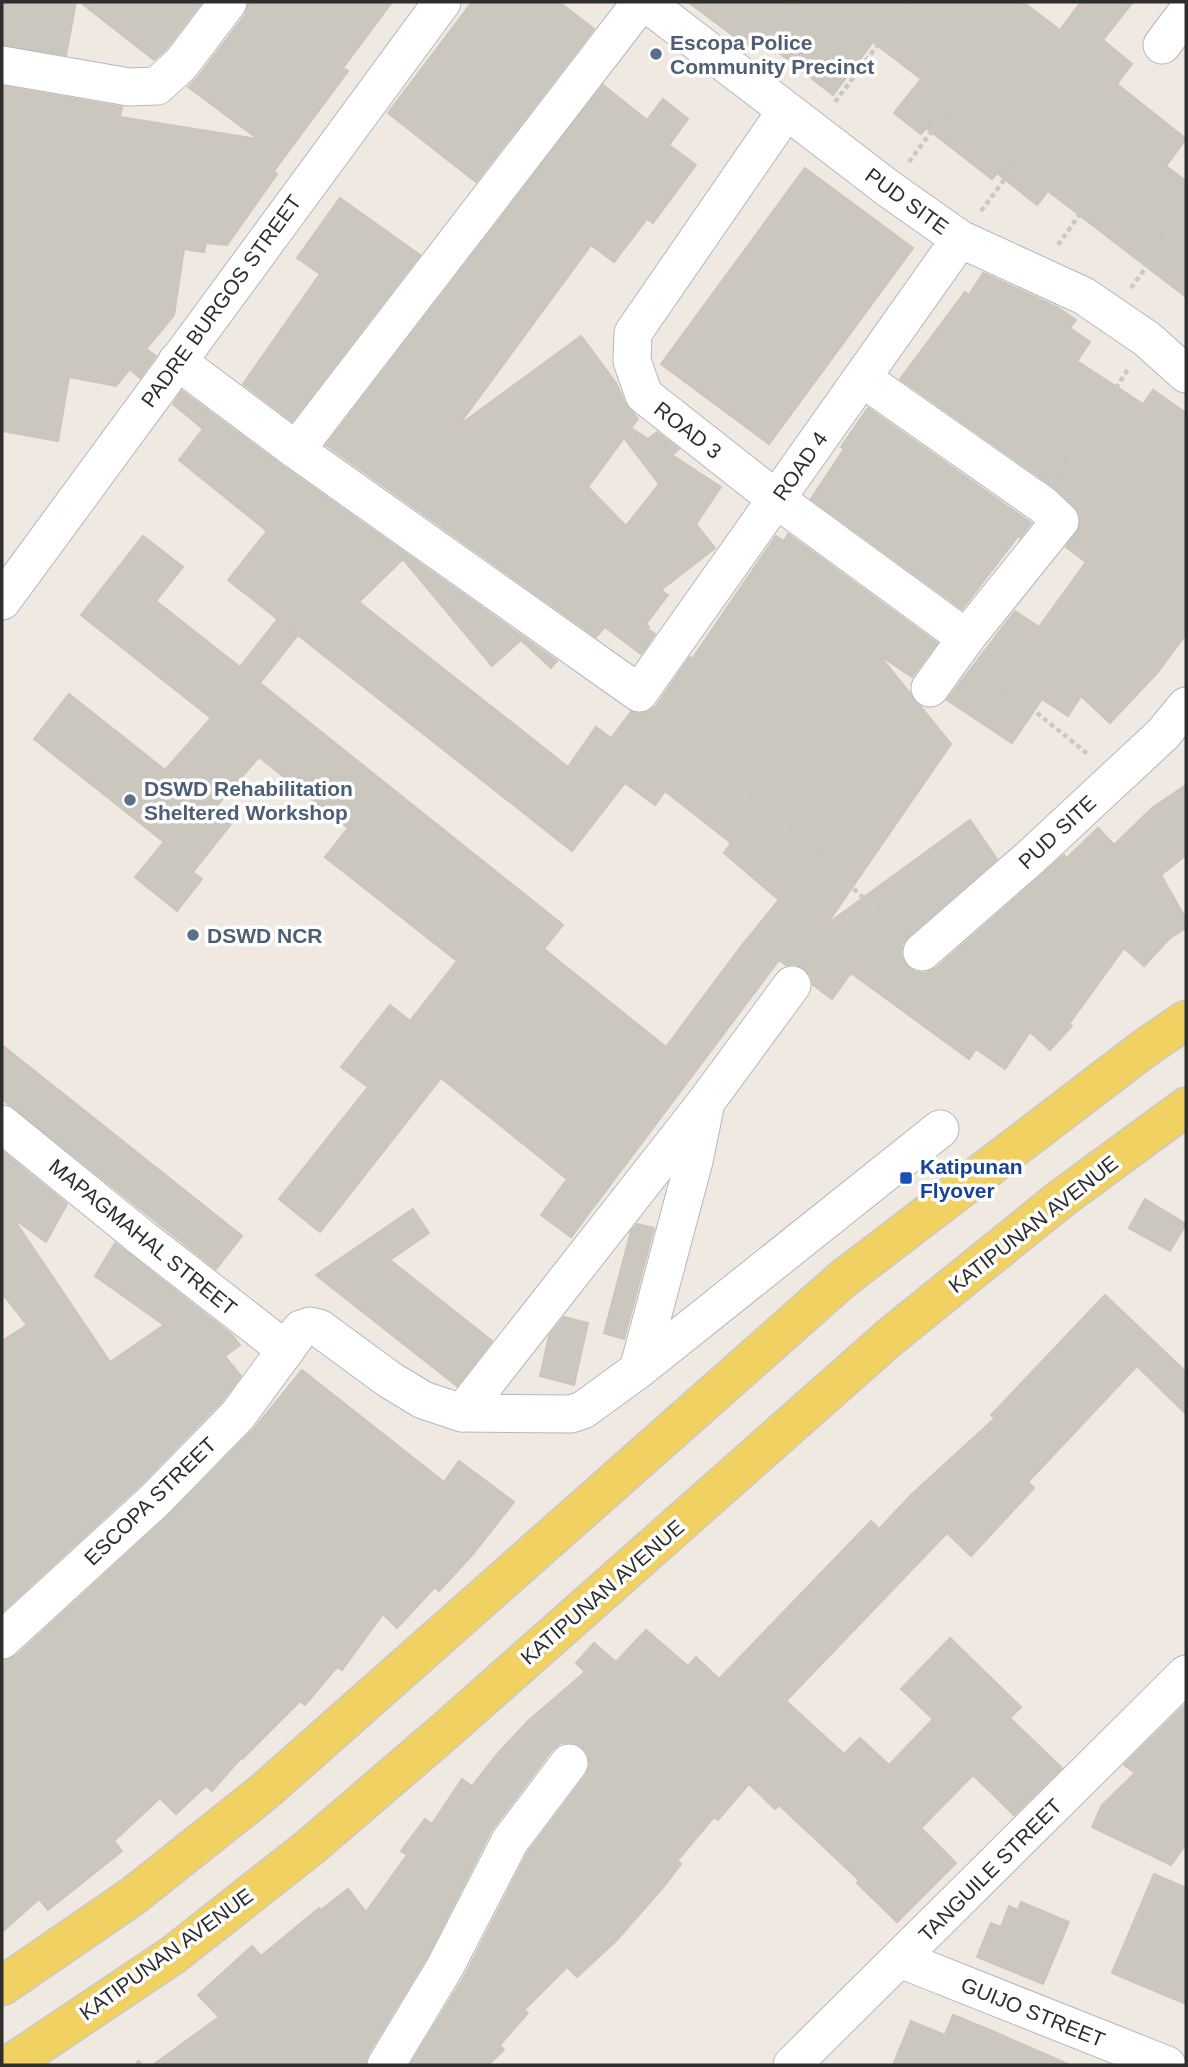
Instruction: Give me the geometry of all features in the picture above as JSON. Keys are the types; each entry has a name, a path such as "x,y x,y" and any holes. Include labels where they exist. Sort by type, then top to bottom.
{"main road":[{"path":"1145,1048 1186,1012"},
{"path":"2,1986 133,1896 265,1791 844,1278 1145,1048 1186,1020"},
{"name":"KATIPUNAN AVENUE","path":"9,2065 173,1955 309,1848 890,1337 1062,1198 1186,1107"}],"street":[{"path":"2,65 129,87 157,86 181,64 228,2"},
{"name":"PADRE BURGOS STREET","path":"2,600 442,2"},
{"path":"296,450 643,2"},
{"name":"PUD SITE","path":"643,2 889,189 960,239 1084,296 1147,339 1186,374"},
{"path":"1161,45 1186,13"},
{"name":"ROAD 3","path":"799,121 633,333 632,361 644,395 776,499 966,638"},
{"name":"ROAD 4","path":"639,693 960,239"},
{"path":"177,361 296,450 639,693"},
{"path":"862,378 1043,505 1060,521 966,638 930,688"},
{"name":"PUD SITE","path":"922,951 1032,856 1163,734 1186,706"},
{"path":"462,1413 706,1102 792,985"},
{"path":"638,1370 694,1161 706,1102"},
{"name":"MAPAGMAHAL STREET","path":"2,1124 286,1350"},
{"path":"462,1413 571,1414 583,1410 638,1370 940,1129"},
{"name":"ESCOPA STREET","path":"2,1640 154,1501 238,1415 300,1329 310,1326 319,1328 390,1380 423,1400 462,1413"},
{"name":"TANGUILE STREET","path":"792,2065 1185,1676"},
{"path":"386,2065 444,1967 510,1840 569,1763"},
{"name":"GUIJO STREET","path":"900,1959 1167,2065"}],"path":[{"path":"737,74 791,2"},
{"path":"799,121 910,2"},
{"path":"889,189 987,56"},
{"path":"960,239 1045,125"},
{"path":"1037,275 1106,177"},
{"path":"1112,314 1166,240 1186,221"},
{"path":"1043,505 1147,339"},
{"path":"966,638 969,659 1117,777"},
{"path":"639,693 719,776 790,830 922,951"}],"building":[{"path":"2,2 76,2 66,55 2,45"},
{"path":"80,2 202,2 154,60"},
{"path":"249,2 392,2 343,68 348,71 274,171 277,174 227,245 206,243 204,252 184,249 174,315 146,349 156,356 140,378 130,369 116,386 69,377 58,441 2,431 2,86 122,107 120,117 258,139 188,87 245,15"},
{"path":"472,2 559,2 594,29 476,182 388,113"},
{"path":"688,2 1023,2 1060,30 1081,2 1133,2 1103,40 1132,64 1117,84 1186,139 1166,166 1186,181 1186,297 1048,191 1037,205 997,173 992,179 926,128 921,134 894,113 921,79 873,42 833,95 760,38 751,49"},
{"path":"603,85 647,120 663,99 688,119 669,145 696,165 653,223 647,219 614,262 591,245 458,426 581,336 616,383 625,403 638,419 631,428 648,439 657,432 679,449 672,455 721,487 696,524 715,548 661,590 668,595 646,624 655,634 641,654 605,627 596,637 326,445","holes":["624,438 659,484 626,526 588,487"]},
{"path":"805,168 913,248 769,444 661,364"},
{"path":"340,198 420,255 292,421 243,384 320,274 297,258"},
{"path":"983,273 1057,307 1076,320 1070,328 1090,342 1077,361 1143,404 1153,390 1186,413 1186,634 1158,672 1110,723 1081,696 1068,716 1042,699 1012,743 947,700 1015,611 1039,627 1086,562 1066,547 1080,525 1080,515 1055,488 900,379 965,292 969,295"},
{"path":"182,391 557,661 551,668 521,640 492,666 403,559 359,602 568,767 596,727 611,738 631,712 647,712 656,706 690,657 692,659 776,536 784,541 788,534 937,643 912,677 879,655 951,744 827,924 970,820 997,859 902,945 901,955 906,965 915,972 925,973 936,968 1064,855 1067,858 1098,828 1114,845 1152,808 1186,785 1186,855 1161,875 1186,919 1186,928 1170,938 1144,966 1124,948 1069,1024 1072,1026 1050,1050 1030,1032 1005,1069 976,1049 969,1059 851,973 832,999 813,985 811,976 805,969 795,964 786,965 779,960 571,1237 541,1215 567,1179 441,1078 320,1232 279,1199 368,1087 341,1067 390,1005 410,1021 457,961 325,857 348,828 259,757 214,809 232,823 193,872 202,879 177,911 135,877 164,842 34,739 69,694 165,770 211,718 81,615 143,536 183,567 156,601 240,667 277,620 297,636 260,683 563,925 544,949 666,1047 779,900 724,853 731,843 665,791 655,805 625,783 572,851 228,580 267,531 179,460 203,429 173,404"},
{"path":"868,408 1031,523 962,609 811,499 844,449 841,447"},
{"path":"2,1045 242,1236 216,1269 2,1099"},
{"path":"2,1151 67,1204 46,1242 13,1218 110,1362 164,1325 95,1276 115,1243 232,1335 240,1345 225,1356 241,1376 222,1401 139,1486 2,1612 2,1341 27,1325 2,1293"},
{"path":"1145,1199 1186,1224 1170,1251 1129,1228"},
{"path":"413,1209 429,1233 390,1260 492,1341 457,1386 316,1275"},
{"path":"637,1224 654,1228 624,1339 604,1333 631,1231"},
{"path":"1105,1295 1186,1372 1186,1414 1137,1366 1028,1482 1034,1488 971,1556 947,1533 786,1701 844,1754 860,1738 889,1765 933,1719 901,1689 950,1638 1021,1707 1010,1718 1062,1768 1014,1815 973,1775 921,1828 956,1863 897,1922 857,1883 859,1880 779,1805 775,1809 749,1784 718,1820 714,1817 677,1861 681,1864 665,1885 617,1940 577,1977 567,1967 524,2010 528,2013 500,2045 504,2050 488,2065 410,2065 464,1977 528,1852 586,1775 590,1765 588,1754 581,1746 571,1742 561,1743 552,1750 491,1831 427,1957 368,2054 365,2065 153,2065 219,2017 198,1995 252,1946 261,1956 319,1908 321,1910 348,1889 366,1912 407,1855 401,1851 425,1819 432,1824 462,1779 472,1786 528,1721 585,1672 576,1663 594,1643 616,1662 646,1630 688,1666 696,1657 719,1679 871,1521 879,1529 911,1495 995,1418 991,1415"},
{"path":"564,1317 588,1323 574,1385 540,1376 549,1336"},
{"path":"302,1370 444,1482 459,1461 514,1502 473,1554 439,1591 435,1587 397,1628 383,1614 342,1670 337,1667 305,1705 300,1701 241,1758 212,1791 206,1786 176,1814 160,1798 114,1841 122,1851 48,1910 39,1899 2,1932 2,1660 16,1656 168,1516 253,1430"},
{"path":"1186,1704 1186,1844 1171,1865 1092,1827 1102,1805 1135,1773 1124,1765"},
{"path":"1154,1874 1186,1888 1186,2004 1112,1973"},
{"path":"1021,1902 1069,1922 1043,1984 977,1957 991,1923 1001,1927 1009,1906 1018,1910"},
{"path":"953,2015 1070,2065 893,2065 911,2021 945,2035"}],"place":[{"name":"Escopa Police Community Precinct","path":"656,54"},
{"name":"DSWD Rehabilitation Sheltered Workshop","path":"130,800"},
{"name":"DSWD NCR","path":"193,935"},
{"name":"Katipunan Flyover","path":"906,1178"}]}
